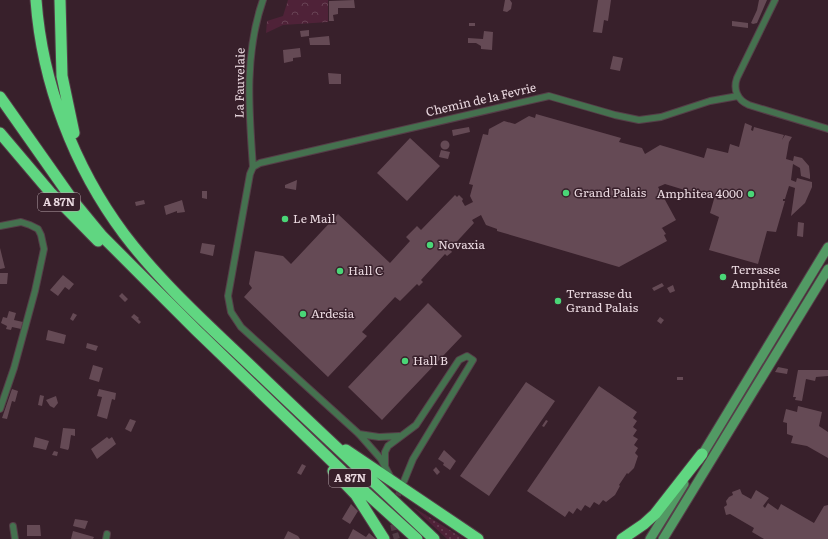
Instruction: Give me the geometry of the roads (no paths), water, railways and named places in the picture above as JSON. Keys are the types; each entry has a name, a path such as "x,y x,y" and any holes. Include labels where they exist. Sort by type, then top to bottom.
{"highway":[{"name":"A 87N","path":"36,0 47,69 59,111 78,157 94,188 114,220 145,260 216,332 434,539"},
{"path":"60,0 62,76 78,157"},
{"path":"0,98 74,202 102,236 127,261"},
{"name":"A 87N","path":"0,133 30,170 64,207 114,257 127,261 342,471 417,539"},
{"path":"286,416 323,461 356,496 384,539"},
{"path":"324,436 399,482 478,539"},
{"path":"622,539 644,524 655,514 702,454"}],"main road":[{"path":"650,539 828,247"},
{"path":"663,539 828,269"}],"street":[{"name":"La Fauvelaie","path":"263,0 254,29 250,68 249,88 253,167 250,174 228,296 231,312 241,326 359,434 399,482"},
{"path":"775,0 737,78 735,86 738,96 749,105 828,129"},
{"name":"Chemin de la Fevrie","path":"253,167 259,164 371,136 549,96 615,115 639,120 661,117 710,101 738,96"},
{"path":"0,226 21,222 38,229 41,235 44,250 35,291 14,368 0,409"},
{"path":"359,434 379,437 399,436 409,432 416,425 459,360 467,356 473,360 399,482"},
{"path":"385,466 386,449 399,436"},
{"path":"13,526 15,539"}],"tunnel":[{"path":"397,539 392,517 394,506 402,486"}],"place":[{"name":"Grand Palais","path":"566,193"},
{"name":"Amphitea 4000","path":"751,194"},
{"name":"Le Mail","path":"285,219"},
{"name":"Novaxia","path":"430,245"},
{"name":"Hall C","path":"340,271"},
{"name":"Terrasse Amphitéa","path":"723,277"},
{"name":"Terrasse du Grand Palais","path":"558,301"},
{"name":"Ardesia","path":"303,314"},
{"name":"Hall B","path":"405,361"}]}
